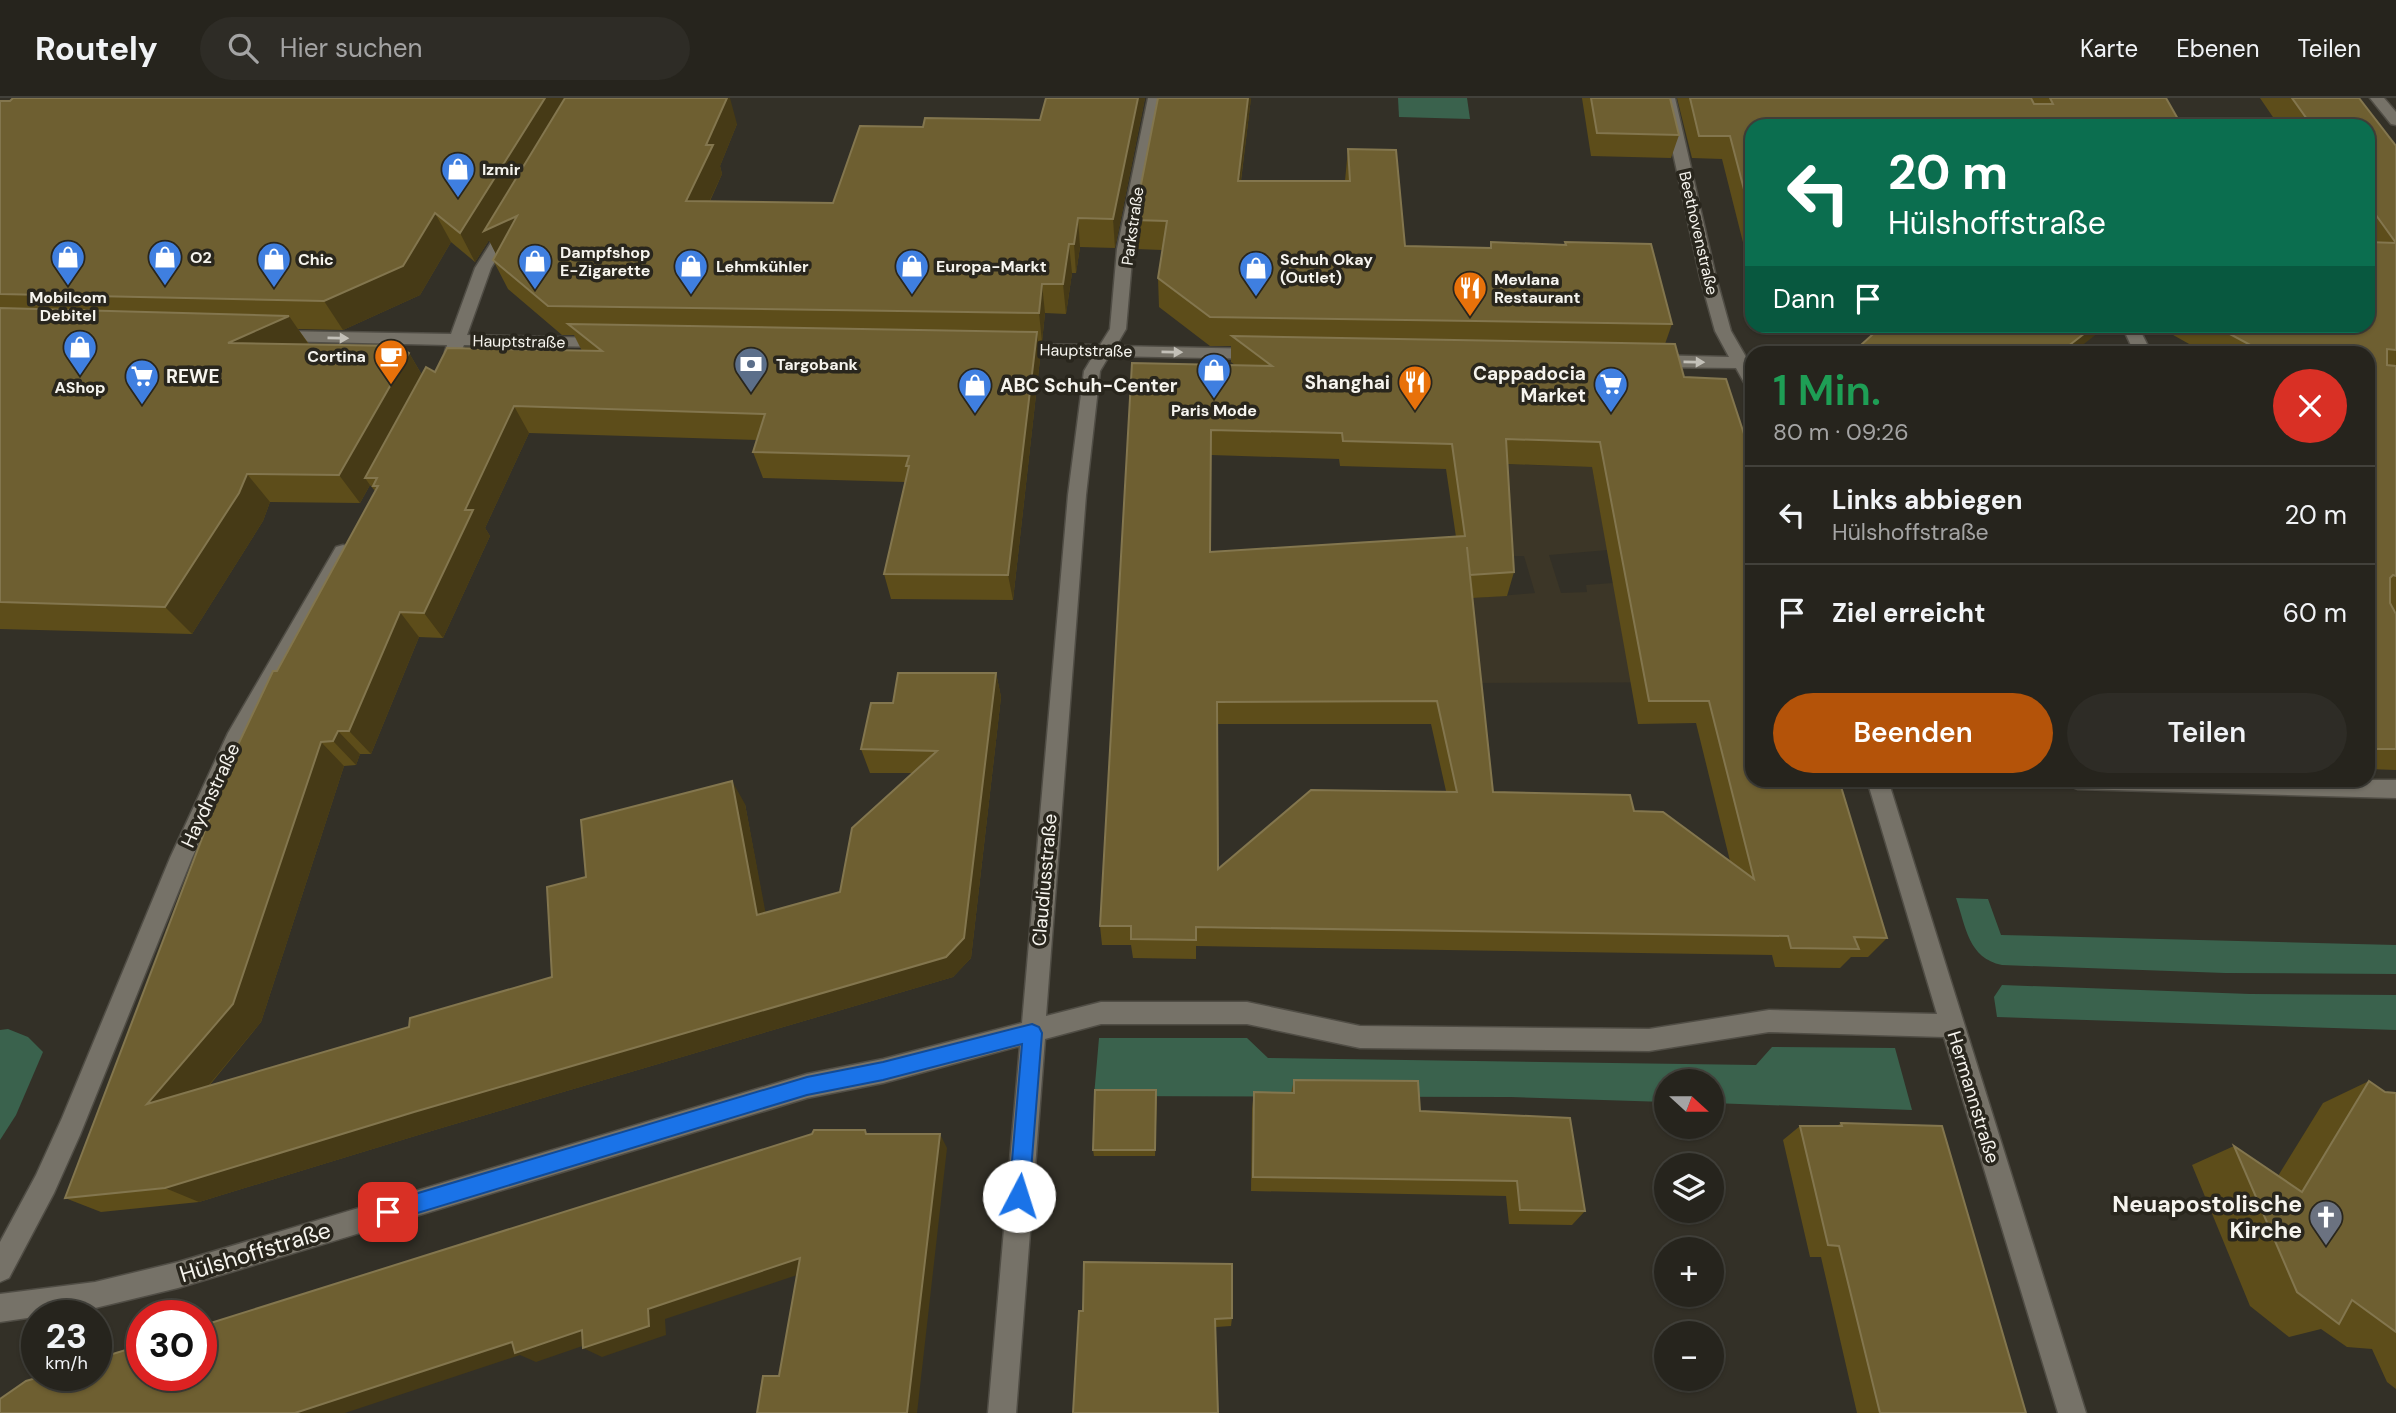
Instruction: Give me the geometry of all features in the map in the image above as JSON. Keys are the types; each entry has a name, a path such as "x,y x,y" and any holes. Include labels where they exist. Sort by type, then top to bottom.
{"street":[{"name":"Parkstraße","path":"1104,351 1118,329 1125,249 1155,98"},
{"name":"Beethovenstraße","path":"1668,98 1708,277 1723,331 1745,362"},
{"path":"2378,98 2396,121"},
{"path":"448,362 460,341 483,268 518,209"},
{"name":"Hauptstraße","path":"265,336 624,343"},
{"name":"Hauptstraße","path":"995,349 1270,354"},
{"name":"Claudiusstraße","path":"1002,1413 1077,495 1092,371 1104,351"},
{"path":"1630,361 1745,363"},
{"name":"Haydnstraße","path":"0,1269 45,1184 71,1126 181,858 235,740 355,532"},
{"name":"Hermannstraße","path":"1879,787 2072,1413"},
{"path":"2325,787 2396,789"},
{"name":"Hülshoffstraße","path":"0,1308 94,1295 178,1275 807,1086 883,1071 1101,1013 1247,1013 1360,1037 1649,1040 1769,1021 1952,1026"}],"shaded area":[{"path":"1499,464 1592,467 1608,550 1549,555 1561,593 1587,592 1586,585 1613,583 1745,677 1745,682 1472,683 1463,599 1535,593 1524,556 1505,556"}],"green space":[{"path":"1398,98 1467,98 1470,119 1399,117"},
{"path":"1956,898 1988,899 2001,935 2396,945 2396,974 2225,973 2002,965 1982,956 1975,948"},
{"path":"2002,985 2250,994 2396,995 2396,1030 1997,1017 1994,997"},
{"path":"8,1029 28,1037 43,1052 16,1115 0,1140 0,1030"},
{"path":"1099,1038 1247,1038 1268,1058 1756,1065 1772,1047 1895,1048 1912,1110 1724,1103 1724,1069 1654,1069 1654,1102 1511,1097 1094,1096"}],"building":[{"path":"13,98 545,98 460,233 435,213 403,266 324,301 0,294 0,101 10,101"},
{"path":"565,98 727,98 706,145 713,145 686,201 833,203 860,126 923,127 925,118 1040,120 1046,98 1138,98 1113,219 1078,218 1074,244 1069,244 1063,284 1042,284 1039,313 548,306 493,260 517,216 484,231"},
{"path":"1158,98 1248,98 1238,181 1350,181 1348,149 1396,150 1405,246 1491,248 1491,242 1651,244 1672,324 1210,317 1158,278 1167,221 1134,220"},
{"path":"1591,98 1670,98 1679,135 1597,133"},
{"path":"1690,98 2031,98 2034,104 2053,104 2050,98 2166,98 2178,119 1745,119 1745,193 1730,136 1699,136"},
{"path":"2292,98 2359,98 2396,146 2396,243 2375,214 2375,119 2307,119"},
{"path":"2375,242 2396,243 2396,350 2387,349 2387,365 2396,366 2396,576 2390,578 2390,603 2396,614 2396,749 2375,749 2375,346 2252,346 2228,333 2375,333"},
{"path":"0,308 289,316 228,343 398,346 409,353 339,475 247,474 239,493 165,607 0,602"},
{"path":"568,324 1037,332 1008,575 884,574 909,456 753,452 765,414 514,406 465,510 473,510 424,613 400,612 349,731 338,731 333,741 321,742 233,1004 147,1104 409,1027 410,1018 552,977 547,887 586,877 581,820 732,781 757,915 840,892 852,828 937,751 861,749 871,703 893,703 898,673 996,673 964,938 946,957 414,1112 165,1188 65,1198 236,749 273,671 277,671 378,486 373,486 377,478 365,478 426,367 435,372 447,348 602,351"},
{"path":"1874,333 2085,333 2068,346 1860,346"},
{"path":"1232,336 1675,344 1684,377 1726,379 1745,438 1745,787 1841,787 1887,938 1854,937 1859,949 1791,948 1788,936 1196,927 1196,940 1131,939 1131,926 1100,926 1132,363 1272,366","holes":["1211,430 1342,433 1343,441 1452,444 1465,536 1210,552","1506,439 1600,442 1649,701 1709,701 1754,879 1663,812 1634,811 1630,795 1493,792 1467,547 1470,575 1514,572","1437,701 1457,792 1311,790 1218,869 1217,702"]},
{"path":"1294,1080 1418,1081 1420,1111 1570,1118 1585,1211 1520,1210 1517,1181 1253,1177 1254,1092 1294,1093"},
{"name":"Neuapostolische Kirche","path":"2369,1081 2385,1092 2396,1093 2396,1332 2352,1300 2339,1324 2297,1292 2234,1146 2302,1192"},
{"path":"1095,1090 1156,1090 1155,1150 1093,1150"},
{"path":"1841,1123 1942,1126 2026,1413 1880,1413 1839,1246 1828,1245 1800,1126 1842,1126"},
{"path":"814,1130 865,1130 866,1134 940,1134 907,1413 757,1413 763,1376 779,1376 800,1258 648,1309 649,1326 583,1348 582,1330 515,1353 512,1342 295,1413 0,1413 0,1399 21,1384 21,1391 112,1391 112,1354 126,1350 126,1391 217,1391 217,1321 812,1134"},
{"path":"1084,1262 1232,1264 1232,1318 1215,1319 1218,1413 1073,1413 1079,1311 1083,1311"}],"place":[{"name":"Izmir","path":"458,199"},
{"name":"Mobilcom Debitel","path":"68,287"},
{"name":"O2","path":"165,287"},
{"name":"Chic","path":"274,289"},
{"name":"Dampfshop E-Zigarette","path":"535,291"},
{"name":"Lehmkühler","path":"691,296"},
{"name":"Europa-Markt","path":"912,296"},
{"name":"Schuh Okay (Outlet)","path":"1256,298"},
{"name":"Mevlana Restaurant","path":"1470,318"},
{"name":"AShop","path":"80,377"},
{"name":"Cortina","path":"391,386"},
{"name":"Targobank","path":"751,394"},
{"name":"Paris Mode","path":"1214,400"},
{"name":"REWE","path":"142,406"},
{"name":"Shanghai","path":"1415,412"},
{"name":"Cappadocia Market","path":"1611,414"},
{"name":"ABC Schuh-Center","path":"975,415"},
{"name":"Neuapostolische Kirche","path":"2326,1247"}],"route":[{"path":"388,1212 807,1086 883,1071 1032,1033 1019,1196"}]}
